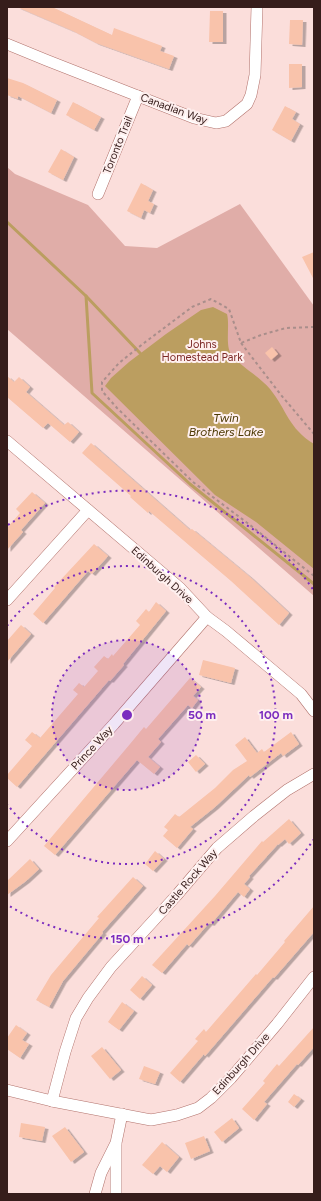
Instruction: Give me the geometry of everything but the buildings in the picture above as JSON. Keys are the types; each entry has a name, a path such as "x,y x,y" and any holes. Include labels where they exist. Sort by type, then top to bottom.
{"street":[{"name":"Canadian Way","path":"7,44 194,118 216,123 226,121 247,104 251,95 254,75 257,7"},
{"name":"Toronto Trail","path":"98,194 138,96"},
{"name":"Edinburgh Drive","path":"7,441 180,588 207,617 226,631 301,694 314,711"},
{"path":"7,600 88,510"},
{"name":"Prince Way","path":"7,841 114,724 207,617"},
{"name":"Castle Rock Way","path":"52,1101 76,1018 88,998 111,967 176,896 217,848 287,790 314,774"},
{"name":"Edinburgh Drive","path":"7,1090 52,1101 151,1120 177,1115 198,1108 231,1078 314,977"},
{"path":"116,1194 116,1143 122,1114"},
{"path":"95,1194 101,1173 116,1143"}],"path":[{"path":"314,434 241,344 229,309 211,299 192,307 131,353 102,382 102,391 117,408 193,482 314,576"},
{"path":"241,344 261,335 286,328 314,327"}],"green space":[{"name":"Johns Homestead Park","path":"7,167 15,174 88,205 125,246 157,248 240,204 314,306 314,596 7,329"}],"water":[{"name":"Twin Brothers Lake","path":"213,307 227,314 228,346 231,354 239,363 270,389 293,425 305,438 314,444 314,569 256,522 215,495 105,386 111,378 129,362 166,334 201,310"}],"waterway":[{"path":"7,222 86,296 140,353"},
{"path":"86,296 92,393 190,484 314,584"}]}
